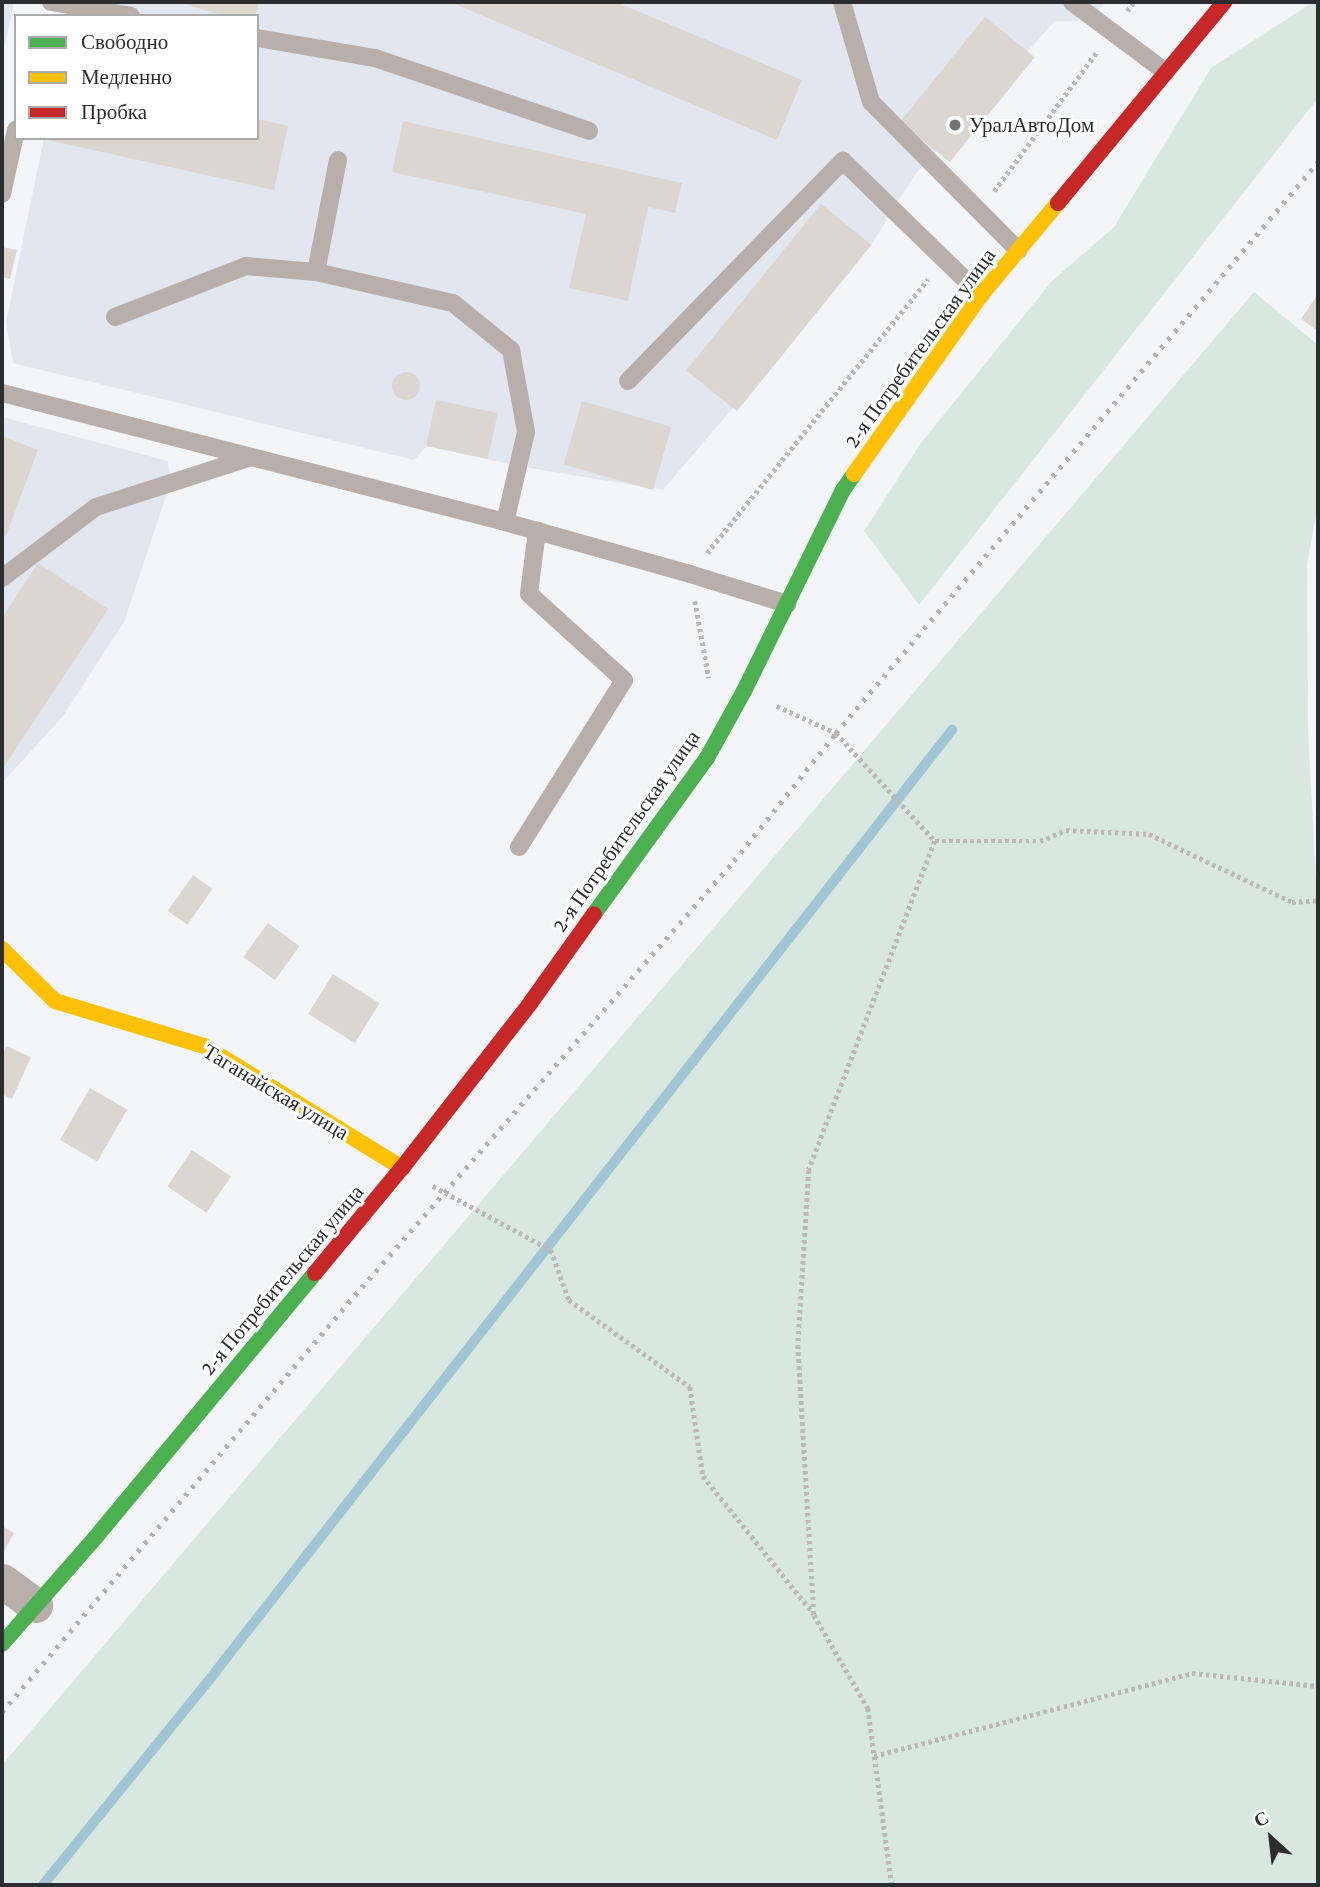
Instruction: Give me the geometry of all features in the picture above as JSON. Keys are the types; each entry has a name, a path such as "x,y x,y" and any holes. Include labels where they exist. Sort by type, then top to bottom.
{"street":[{"name":"2-я Потребительская улица","path":"2,1644 402,1168 531,1002 707,758 744,691 843,490 981,295 1224,2"},
{"name":"Таганайская улица","path":"2,949 55,1002 204,1046 402,1168"},
{"path":"2,1581 36,1605"}],"lane":[{"path":"51,2 120,14"},
{"path":"842,2 871,102 1018,250"},
{"path":"1072,2 1166,72"},
{"path":"259,38 375,58 589,131"},
{"path":"2,194 14,139"},
{"path":"316,272 338,160"},
{"path":"628,381 843,161 981,295"},
{"path":"115,317 246,266 316,272 453,303 511,350 526,432 505,522"},
{"path":"2,393 505,522 787,604"},
{"path":"2,578 96,507 248,458"},
{"path":"519,847 624,680 529,594 537,531"}],"path":[{"path":"980,211 1134,2"},
{"path":"709,680 691,574 943,261"},
{"path":"744,691 836,733 935,841 1040,841 1066,830 1149,834 1292,902 1318,900"},
{"path":"814,1615 798,1345 809,1170 935,841"},
{"path":"402,1168 551,1250 569,1300 690,1387 703,1476 814,1615 868,1708 892,1885"},
{"path":"874,1756 1192,1673 1318,1686"}],"shaded area":[{"path":"2,2 14,2 2,60"},
{"path":"72,2 1105,2 1091,21 1055,21 914,176 871,245 663,490 518,466 427,446 414,460 13,363 6,322 44,140 259,140 259,14 69,14"},
{"path":"1313,2 1318,2 1318,98 919,605 864,531 921,443 1052,281 1114,227 1211,68"},
{"path":"1254,292 1318,345 1318,504 1307,565 1308,730 1318,917 1318,1885 2,1885 2,1765"},
{"path":"2,417 168,461 170,484 124,622 63,716 2,783"}],"building":[{"path":"176,2 259,2 256,14 219,14"},
{"path":"450,2 616,2 802,80 777,140"},
{"path":"985,17 1035,57 950,162 900,122"},
{"path":"259,119 288,126 274,190 48,140 259,140"},
{"path":"403,121 682,183 675,213 648,207 628,301 569,288 586,214 392,172"},
{"path":"821,204 872,245 737,411 686,370"},
{"path":"2,247 17,250 10,279 2,277"},
{"path":"1318,294 1318,331 1301,319"},
{"path":"406,372 416,376 420,386 416,396 406,400 396,396 392,386 396,376"},
{"path":"436,400 498,413 488,459 426,446"},
{"path":"582,401 671,427 653,490 564,464"},
{"path":"2,436 38,450 6,536 2,535"},
{"path":"38,563 108,609 2,770 2,618"},
{"path":"193,875 213,889 187,925 168,911"},
{"path":"268,923 300,946 275,980 243,957"},
{"path":"333,974 380,1003 355,1043 308,1014"},
{"path":"6,1046 31,1057 12,1099 2,1094 2,1056"},
{"path":"90,1088 127,1110 97,1161 60,1140"},
{"path":"192,1150 231,1176 206,1213 167,1186"},
{"path":"2,1526 14,1533 2,1555"}],"waterway":[{"path":"43,1885 216,1671 952,730"}],"railway":[{"path":"2,1712 348,1303 734,861 836,733 1318,162"}],"traffic: fast":[{"path":"594,914 707,758 744,691 843,490 854,474"},
{"path":"2,1644 95,1538 315,1273"}],"traffic: slow":[{"path":"854,474 981,295 1058,203"},
{"path":"2,949 55,1001 204,1046 402,1168"}],"traffic: jam":[{"path":"1058,203 1224,2"},
{"path":"315,1273 402,1168 531,1002 594,914"}],"place":[{"name":"УралАвтоДом","path":"955,125"}]}
